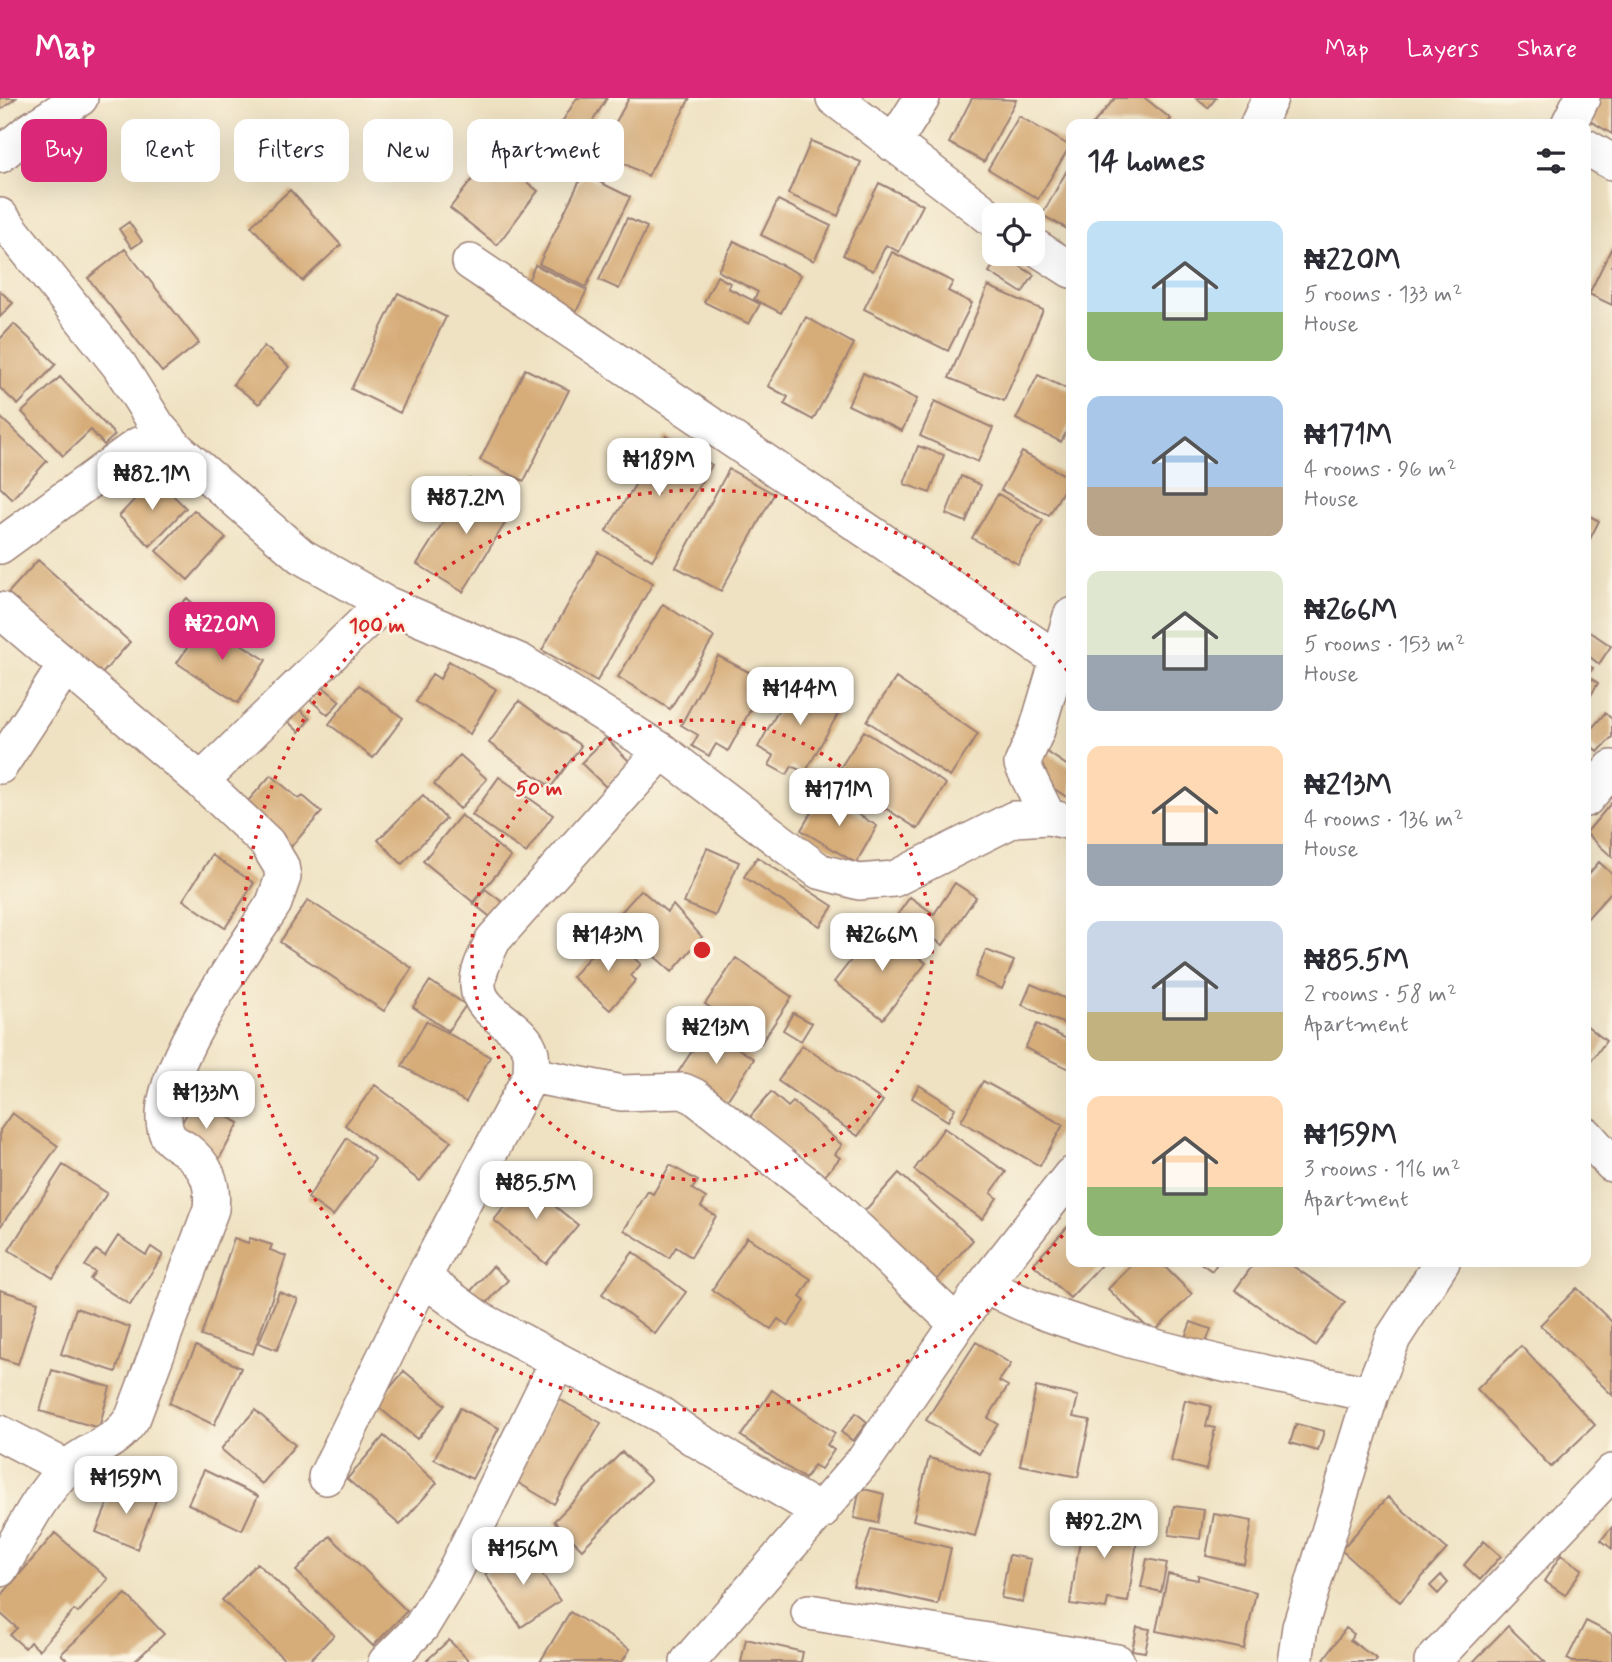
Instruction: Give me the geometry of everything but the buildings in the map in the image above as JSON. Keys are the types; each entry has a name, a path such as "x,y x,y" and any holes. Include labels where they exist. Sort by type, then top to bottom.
{"street":[{"path":"0,155 29,131 80,98"},
{"path":"834,98 982,211"},
{"path":"893,144 922,98"},
{"path":"1260,119 1270,98"},
{"path":"1572,119 1582,98"},
{"path":"1591,150 1612,162"},
{"path":"0,216 119,365 159,427 178,450 301,556 384,603 521,662 662,751 819,871 859,882 894,879 1014,819 1059,819"},
{"path":"1045,253 1066,267"},
{"path":"470,262 1057,659"},
{"path":"0,546 138,445 153,444 178,450"},
{"path":"201,781 384,603"},
{"path":"0,610 64,668 201,781 277,856 283,877 281,889 181,1052 167,1092 164,1122 169,1138 205,1169 213,1194 211,1209 142,1396 133,1418 119,1437 67,1468 49,1490 0,1569"},
{"path":"1059,819 1022,764 1037,730 1066,631"},
{"path":"0,766 64,668"},
{"path":"326,1477 423,1278 531,1074 531,1052 524,1039 484,1002 477,989 479,973 493,940 662,751"},
{"path":"1591,793 1612,768"},
{"path":"531,1074 621,1093 683,1091 694,1096 829,1202 957,1324"},
{"path":"1591,1141 1612,1164"},
{"path":"688,1662 821,1513 864,1459 985,1284 1066,1181"},
{"path":"1294,1662 1300,1627 1371,1394 1393,1338 1438,1267"},
{"path":"423,1278 479,1319 557,1363 661,1415 692,1437 821,1513"},
{"path":"985,1284 1013,1301 1044,1313 1176,1355 1371,1394"},
{"path":"386,1662 421,1627 454,1573 557,1363"},
{"path":"0,1433 67,1468"},
{"path":"1432,1662 1612,1472"},
{"path":"809,1612 984,1651 1117,1662"}]}
